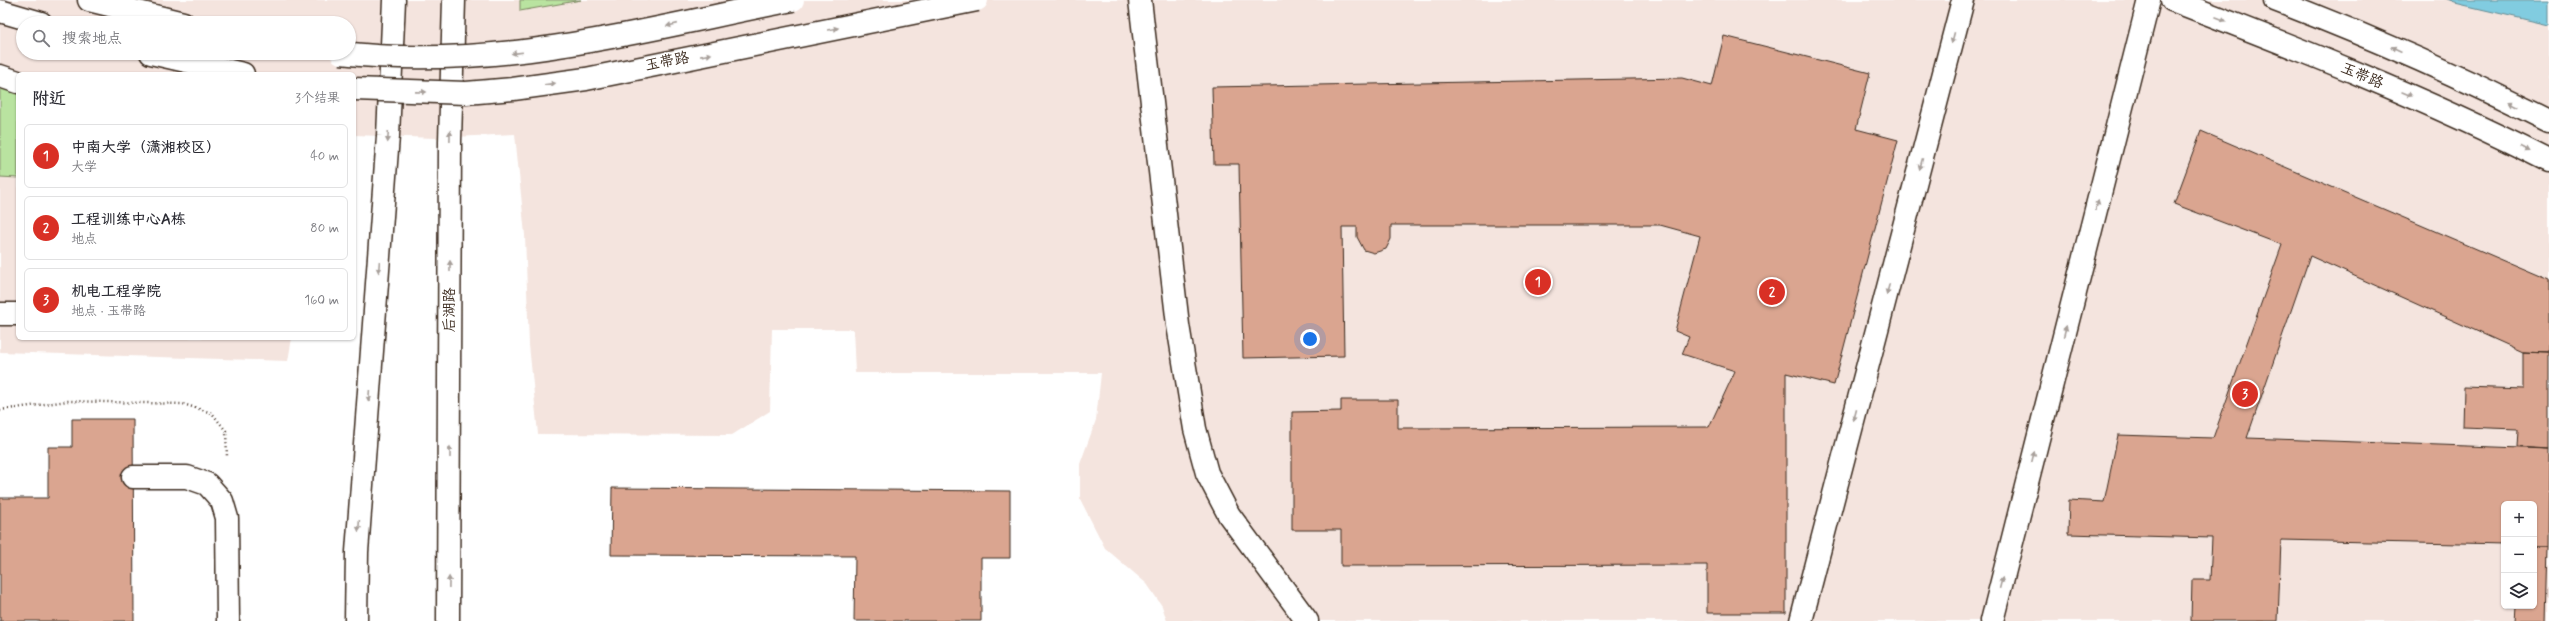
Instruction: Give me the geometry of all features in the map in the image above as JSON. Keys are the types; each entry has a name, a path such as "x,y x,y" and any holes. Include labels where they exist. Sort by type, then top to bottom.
{"street":[{"path":"89,0 154,16"},
{"path":"356,621 357,552 388,136 394,0"},
{"name":"后湖路","path":"448,621 450,141 454,0"},
{"path":"356,55 432,59 499,55 617,38 793,0"},
{"name":"玉带路","path":"356,89 466,94 513,90 586,79 977,0"},
{"path":"1140,0 1177,317 1194,429 1207,473 1229,516 1307,621"},
{"path":"1801,621 1963,0"},
{"path":"1992,621 2149,0"},
{"name":"玉带路","path":"2172,0 2282,42 2466,119 2549,161"},
{"path":"2275,0 2363,34 2481,87 2549,121"},
{"path":"0,11 17,16"},
{"path":"182,60 234,72"},
{"path":"0,76 16,81"},
{"path":"0,314 16,314"},
{"path":"133,477 187,477 207,484 222,501 228,518 228,621"}],"path":[{"path":"0,410 68,401 183,404 212,413 226,431 227,462"}],"shaded area":[{"path":"0,0 2549,0 2549,621 1167,621 1162,606 1147,584 1105,548 1080,499 1080,464 1096,420 1101,373 855,373 853,329 772,329 770,411 732,435 538,434 529,345 525,235 515,134 435,138 356,135 356,72 16,72 16,340 292,340 288,361 0,352"}],"green space":[{"path":"520,0 581,0 520,11"},
{"path":"0,87 16,92 16,178 0,177"}],"water":[{"path":"2447,0 2549,0 2549,25 2455,3"}],"building":[{"path":"1724,36 1870,73 1856,129 1898,140 1834,385 1786,373 1786,613 1707,613 1707,565 1341,566 1341,530 1292,530 1292,412 1341,411 1341,400 1398,400 1398,428 1709,427 1735,371 1682,354 1689,337 1675,331 1700,236 1660,225 1391,225 1391,239 1386,249 1374,253 1364,250 1357,237 1357,227 1342,227 1344,356 1243,358 1239,164 1214,164 1212,87 1682,78 1712,86"},
{"path":"2201,131 2549,280 2549,353 2523,352 2310,256 2247,438 2549,449 2548,546 2537,546 2537,501 2501,501 2501,545 2281,540 2278,621 2191,621 2192,580 2210,580 2212,538 2068,534 2069,500 2104,502 2118,435 2213,438 2282,245 2174,204"},
{"path":"2523,352 2549,353 2549,449 2517,447 2518,429 2463,427 2464,387 2523,389"},
{"path":"72,419 133,419 134,621 0,621 0,498 48,498 48,447 72,447"},
{"path":"612,488 1010,491 1010,558 981,558 981,621 854,621 855,556 611,555"},
{"path":"2537,546 2548,546 2546,621 2514,621 2515,609 2537,609"}],"place":[{"name":"中南大学（潇湘校区）","path":"1538,282"},
{"name":"工程训练中心A栋","path":"1772,292"},
{"name":"机电工程学院","path":"2245,394"}]}
